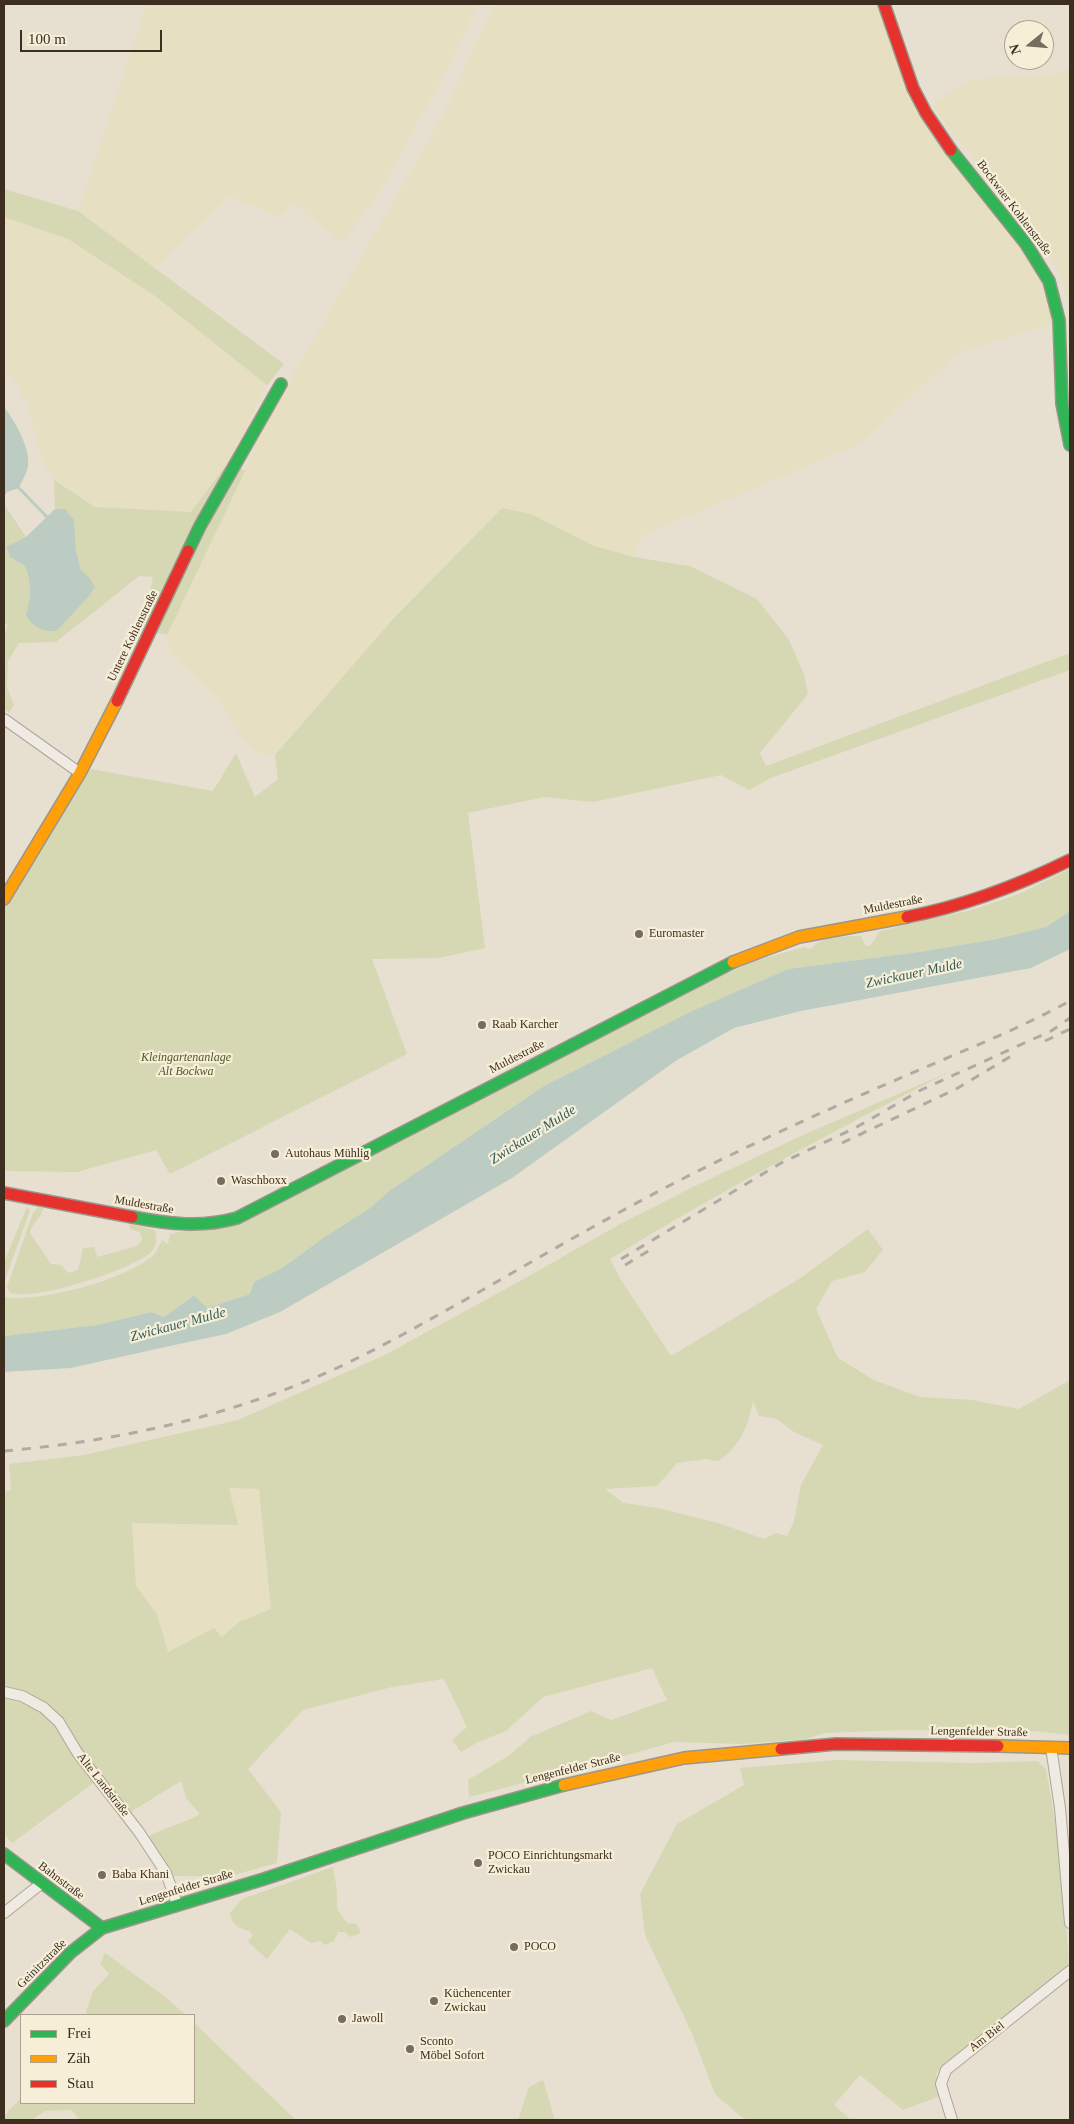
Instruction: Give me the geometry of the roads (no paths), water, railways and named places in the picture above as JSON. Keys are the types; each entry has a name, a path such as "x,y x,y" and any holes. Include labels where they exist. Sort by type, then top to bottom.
{"main road":[{"name":"Bockwaer Kohlenstraße","path":"884,4 914,89 927,115 1016,231 1038,262 1049,282 1055,302 1059,329 1062,417 1070,445"},
{"name":"Untere Kohlenstraße","path":"4,898 80,773 141,653 200,526 281,384"},
{"name":"Muldestraße","path":"4,1193 166,1224 185,1226 215,1224 237,1218 712,971 752,953 811,935 927,913 1017,884 1070,860"},
{"name":"Lengenfelder Straße","path":"102,1928 264,1879 510,1799 577,1780 684,1758 836,1744 1070,1748"},
{"name":"Bahnstraße","path":"4,1854 102,1928"},
{"name":"Geinitzstraße","path":"4,2021 70,1953 102,1928"}],"street":[{"path":"4,719 80,773"},
{"name":"Alte Landstraße","path":"4,1692 22,1696 44,1708 59,1722 77,1752 139,1832 166,1873 177,1904"},
{"path":"1051,1747 1066,1828 1070,1923"},
{"path":"4,1913 42,1884"},
{"name":"Am Biel","path":"952,2120 941,2084 946,2070 1070,1971"}],"water":[{"path":"4,407 21,435 27,451 28,466 19,488 7,492 4,497"},
{"path":"55,509 65,509 74,520 76,550 81,570 89,577 95,587 57,631 52,631 43,630 35,626 26,615 30,590 29,579 25,566 11,558 6,547 26,537"},
{"name":"Zwickauer Mulde","path":"1070,911 1070,949 1031,968 801,1011 734,1028 677,1060 512,1178 280,1312 226,1334 71,1368 4,1372 4,1336 97,1325 152,1312 164,1317 194,1295 207,1308 250,1294 254,1282 282,1268 323,1238 370,1208 389,1191 544,1086 692,1011 788,969 919,952 996,939 1046,927"}],"waterway":[{"path":"19,488 47,517"}],"railway":[{"path":"4,1451 90,1441 174,1424 216,1413 297,1385 337,1368 389,1342 609,1218 692,1174 824,1111 1009,1031 1070,1001"},
{"path":"621,1259 781,1163 855,1128 921,1090 1051,1031 1070,1018"},
{"path":"1045,1041 1070,1029"},
{"path":"842,1143 956,1089 1013,1055"},
{"path":"625,1265 650,1250"}],"place":[{"name":"Euromaster","path":"639,934"},
{"name":"Raab Karcher","path":"482,1025"},
{"name":"Autohaus Mühlig","path":"275,1154"},
{"name":"Waschboxx","path":"221,1181"},
{"name":"POCO Einrichtungsmarkt Zwickau","path":"478,1863"},
{"name":"Baba Khani","path":"102,1875"},
{"name":"POCO","path":"514,1947"},
{"name":"Küchencenter Zwickau","path":"434,2001"},
{"name":"Jawoll","path":"342,2019"},
{"name":"Sconto Möbel Sofort","path":"410,2049"}],"park label":[{"name":"Kleingartenanlage Alt Bockwa","path":"186,1065"}]}
